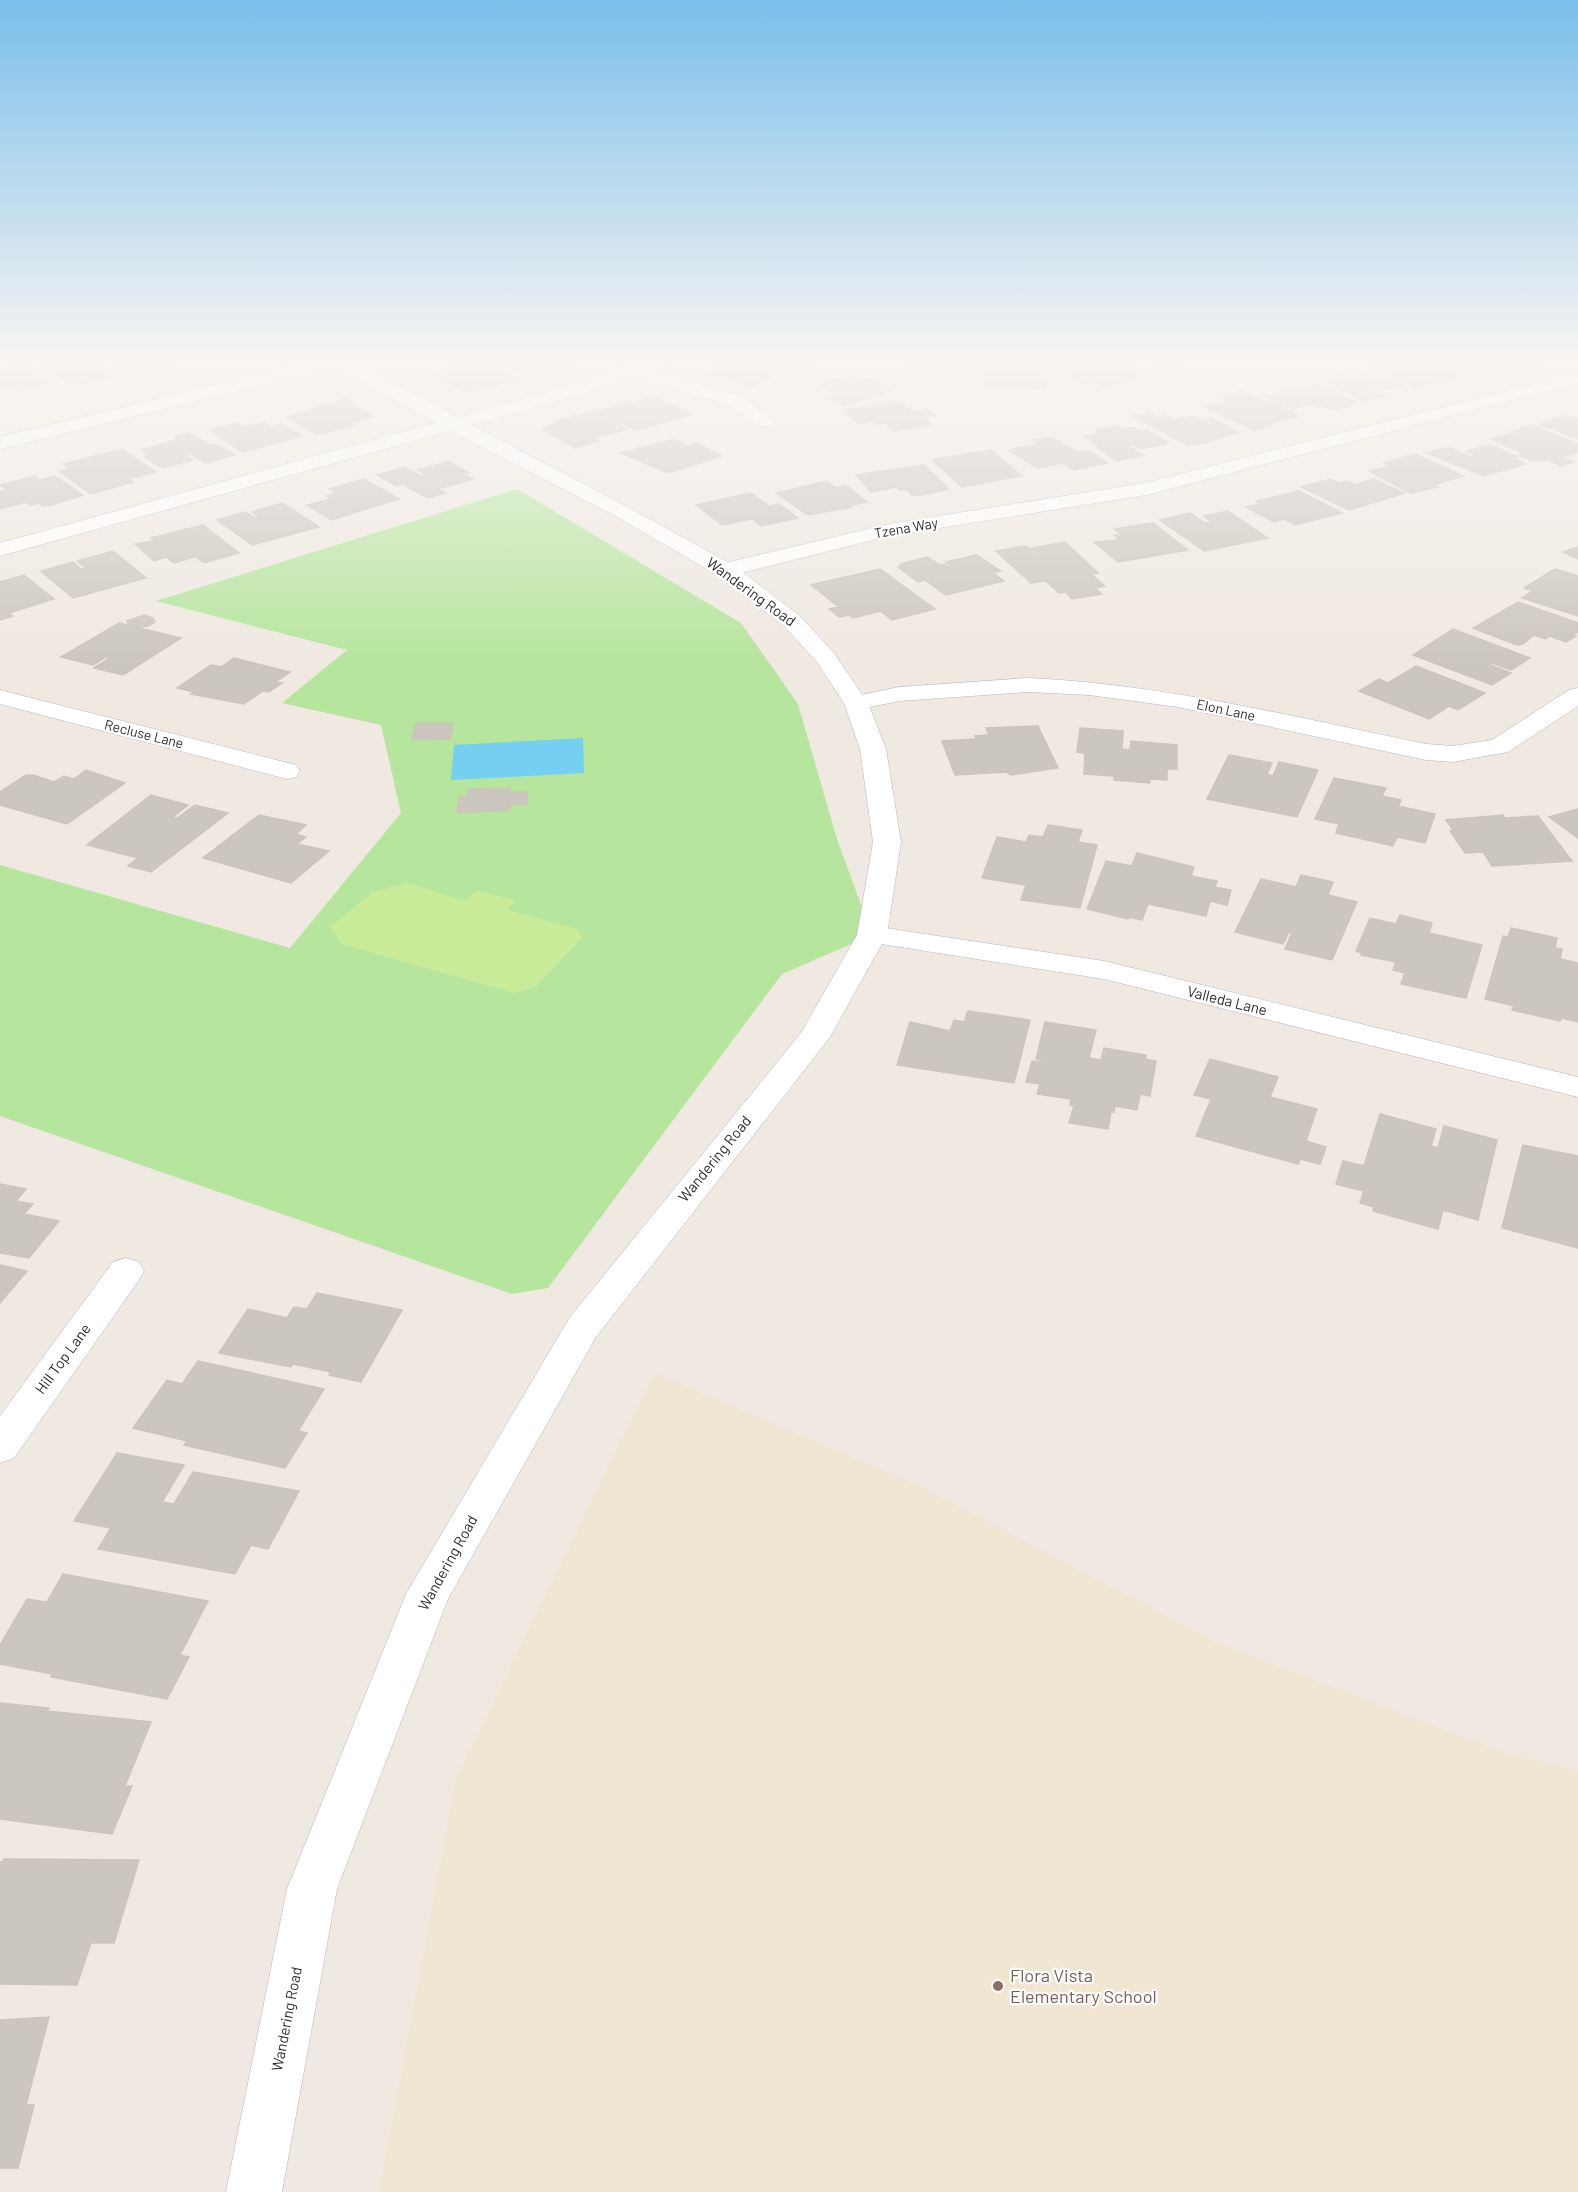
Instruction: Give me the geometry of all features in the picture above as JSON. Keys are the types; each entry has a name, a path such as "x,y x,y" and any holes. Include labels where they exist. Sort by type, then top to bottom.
{"street":[{"path":"0,550 327,459"},
{"name":"Wandering Road","path":"254,2192 312,1889 428,1594 584,1327 814,1037 872,935 887,842 873,749 856,704 826,658 792,621 725,570 628,515 521,459"},
{"name":"Tzena Way","path":"725,570 889,530 1146,489 1262,459"},
{"name":"Elon Lane","path":"856,704 899,694 1028,685 1089,688 1178,700 1426,752 1454,754 1499,747 1578,695"},
{"name":"Recluse Lane","path":"0,697 287,771"},
{"name":"Valleda Lane","path":"872,935 1104,970 1578,1087"},
{"name":"Hill Top Lane","path":"0,1447 126,1271"}],"shaded area":[{"name":"Flora Vista Elementary School","path":"654,1373 920,1486 1217,1643 1510,1755 1578,1771 1578,2192 379,2192 456,1779"}],"green space":[{"path":"517,489 741,623 798,704 837,839 872,935 782,974 548,1288 512,1294 0,1116 0,865 290,948 401,813 381,725 282,703 347,650 156,601"},
{"path":"407,883 465,901 477,891 515,900 507,910 577,929 582,938 535,987 514,993 342,944 330,927 373,892"}],"water":[{"path":"583,738 584,773 451,780 454,745"}],"building":[{"path":"82,459 137,459 156,472 129,479 133,482 91,494 59,471 70,468 64,464"},
{"path":"149,459 193,460 162,468"},
{"path":"199,459 219,459 205,463"},
{"path":"635,459 712,459 668,473"},
{"path":"1002,459 1022,476 991,481 981,475 990,482 962,487 932,460"},
{"path":"1023,459 1102,459 1108,463 1074,470 1063,463 1037,468"},
{"path":"1397,459 1427,459 1464,476 1433,485 1438,487 1410,493 1369,471 1390,466 1384,463"},
{"path":"1442,459 1516,459 1526,464 1484,476"},
{"path":"1529,459 1568,459 1574,462 1561,466 1549,460"},
{"path":"448,461 469,473 464,474 473,479 438,489 445,493 428,498 402,484 396,486 377,475 404,467 421,476 427,475 418,470"},
{"path":"924,465 949,489 920,495 912,495 906,489 900,490 896,487 871,492 856,475"},
{"path":"35,476 40,480 55,476 83,495 52,505 43,506 39,503 30,505 26,502 0,509 0,491 6,489 0,485"},
{"path":"364,479 399,499 331,520 307,505 332,499 327,496 336,493 329,489"},
{"path":"1330,479 1341,483 1347,481 1355,485 1373,479 1405,493 1349,510 1301,487"},
{"path":"827,481 836,488 846,485 867,502 853,505 850,503 848,504 852,507 808,515 776,493"},
{"path":"1299,491 1342,513 1295,525 1284,519 1274,522 1246,507 1260,504 1256,501"},
{"path":"751,493 769,506 779,504 798,518 761,526 752,519 722,525 696,505"},
{"path":"282,503 319,527 252,545 217,520 246,512 255,518 260,517 252,512"},
{"path":"1228,511 1268,538 1204,551 1160,520 1190,513 1205,523 1212,522 1204,516"},
{"path":"1153,523 1188,550 1118,562 1094,542 1120,540 1114,535 1121,534 1114,529"},
{"path":"203,525 239,553 204,563 195,557 174,563 166,557 154,561 135,544 154,541 151,538"},
{"path":"1065,542 1098,573 1091,574 1105,586 1095,588 1102,594 1072,599 1066,592 1059,593 1046,581 1031,583 996,551 1026,546 1040,556 1031,548"},
{"path":"1578,547 1578,559 1563,552"},
{"path":"113,551 146,578 73,598 41,571 73,562 81,569 86,568 77,561"},
{"path":"976,555 1001,571 993,573 1004,581 946,595 925,580 918,582 898,567 903,566 900,564 927,557 940,565 945,564 949,567 951,566 946,562"},
{"path":"880,569 935,609 892,620 880,611 853,618 849,615 839,617 829,609 839,607 811,585"},
{"path":"1555,569 1578,576 1578,616 1522,598 1532,591 1524,588"},
{"path":"24,575 54,599 9,613 13,616 0,620 0,582"},
{"path":"1518,602 1578,623 1578,632 1572,635 1576,636 1566,642 1550,636 1545,639 1534,635 1523,644 1517,645 1473,628"},
{"path":"144,615 153,618 155,622 148,626 138,627 129,625 127,621"},
{"path":"119,623 181,638 123,675 94,668 110,658 106,657 93,665 61,657"},
{"path":"1453,629 1530,658 1511,670 1492,663 1490,665 1511,673 1492,685 1413,655"},
{"path":"234,658 290,672 276,682 282,683 269,692 263,691 244,704 191,694 194,692 177,688 211,665 221,667"},
{"path":"1416,666 1485,693 1458,710 1449,706 1429,719 1359,691 1379,679 1388,683"},
{"path":"415,723 453,723 450,739 412,740"},
{"path":"1038,726 1058,768 1011,775 1006,772 955,775 942,741 976,739 975,736 989,735 986,728"},
{"path":"1080,728 1123,731 1122,749 1130,750 1131,741 1177,745 1177,769 1167,769 1167,780 1150,779 1150,783 1114,780 1114,776 1084,774 1085,753 1077,752"},
{"path":"1229,755 1272,763 1267,774 1273,776 1279,762 1318,770 1297,817 1207,799"},
{"path":"86,770 125,783 67,824 0,805 0,792 26,775 54,782 64,776 74,779"},
{"path":"1334,778 1386,788 1382,796 1401,800 1398,806 1435,814 1425,843 1397,837 1393,846 1336,833 1339,824 1315,819"},
{"path":"510,788 510,792 528,792 527,804 510,805 509,810 457,813 459,797 467,796 468,789"},
{"path":"151,795 188,805 173,817 177,818 195,805 228,813 151,872 128,866 138,858 87,845"},
{"path":"1578,809 1578,838 1549,817"},
{"path":"259,815 306,825 296,834 306,837 297,844 329,851 291,883 203,858"},
{"path":"1503,815 1505,818 1538,816 1572,861 1492,866 1483,852 1465,853 1450,831 1453,830 1446,820"},
{"path":"1048,825 1082,830 1078,842 1097,845 1080,908 1021,900 1026,885 982,878 997,837 1026,842 1029,835 1043,837"},
{"path":"1137,853 1194,867 1191,876 1217,881 1215,887 1231,890 1227,905 1210,901 1206,916 1148,904 1142,920 1087,909 1106,861 1132,866"},
{"path":"1301,875 1333,882 1328,895 1357,902 1332,960 1285,949 1292,932 1289,932 1283,944 1235,932 1261,879 1296,887"},
{"path":"1400,915 1432,923 1429,933 1482,945 1466,998 1401,984 1405,973 1393,970 1396,962 1361,955 1362,953 1356,951 1370,918 1396,924"},
{"path":"1511,928 1557,938 1555,948 1562,949 1560,959 1578,963 1578,1022 1562,1018 1560,1021 1512,1010 1514,1006 1485,999 1503,936 1508,937"},
{"path":"968,1011 1030,1020 1014,1083 897,1065 910,1022 950,1031 954,1020 964,1022"},
{"path":"1045,1022 1096,1030 1089,1058 1101,1060 1104,1048 1146,1055 1145,1059 1156,1061 1150,1096 1140,1094 1137,1110 1115,1106 1114,1112 1111,1112 1108,1129 1069,1123 1074,1106 1070,1105 1071,1099 1037,1094 1040,1084 1026,1082 1032,1061 1042,1062 1043,1060 1036,1059"},
{"path":"1210,1059 1278,1077 1270,1097 1317,1109 1306,1141 1326,1147 1320,1164 1300,1159 1298,1164 1196,1136 1211,1099 1194,1095"},
{"path":"1380,1114 1436,1129 1431,1146 1438,1148 1444,1126 1497,1140 1478,1220 1443,1210 1438,1229 1373,1211 1374,1207 1360,1203 1364,1191 1336,1184 1343,1161 1364,1166"},
{"path":"1523,1145 1578,1156 1578,1248 1502,1228"},
{"path":"0,1184 26,1189 16,1201 33,1204 24,1214 59,1221 29,1258 0,1253"},
{"path":"0,1265 27,1271 0,1303"},
{"path":"317,1293 402,1310 361,1382 329,1375 331,1372 293,1364 291,1367 219,1353 248,1309 287,1318 294,1307 307,1309"},
{"path":"198,1361 324,1389 298,1431 307,1433 285,1468 184,1445 187,1441 133,1428 167,1380 182,1384"},
{"path":"117,1453 184,1465 162,1502 174,1504 193,1472 299,1491 268,1549 251,1545 235,1574 98,1549 111,1528 74,1521"},
{"path":"63,1574 208,1601 180,1655 189,1657 167,1699 51,1677 52,1674 0,1664 0,1645 27,1599 47,1602"},
{"path":"0,1703 49,1708 47,1711 151,1722 125,1786 132,1786 112,1834 0,1819"},
{"path":"4,1859 139,1860 114,1943 91,1943 77,1985 0,1984 0,1862"},
{"path":"49,2017 26,2105 34,2105 18,2168 0,2168 0,2020"}],"place":[{"name":"Flora Vista Elementary School","path":"998,1986"}]}
